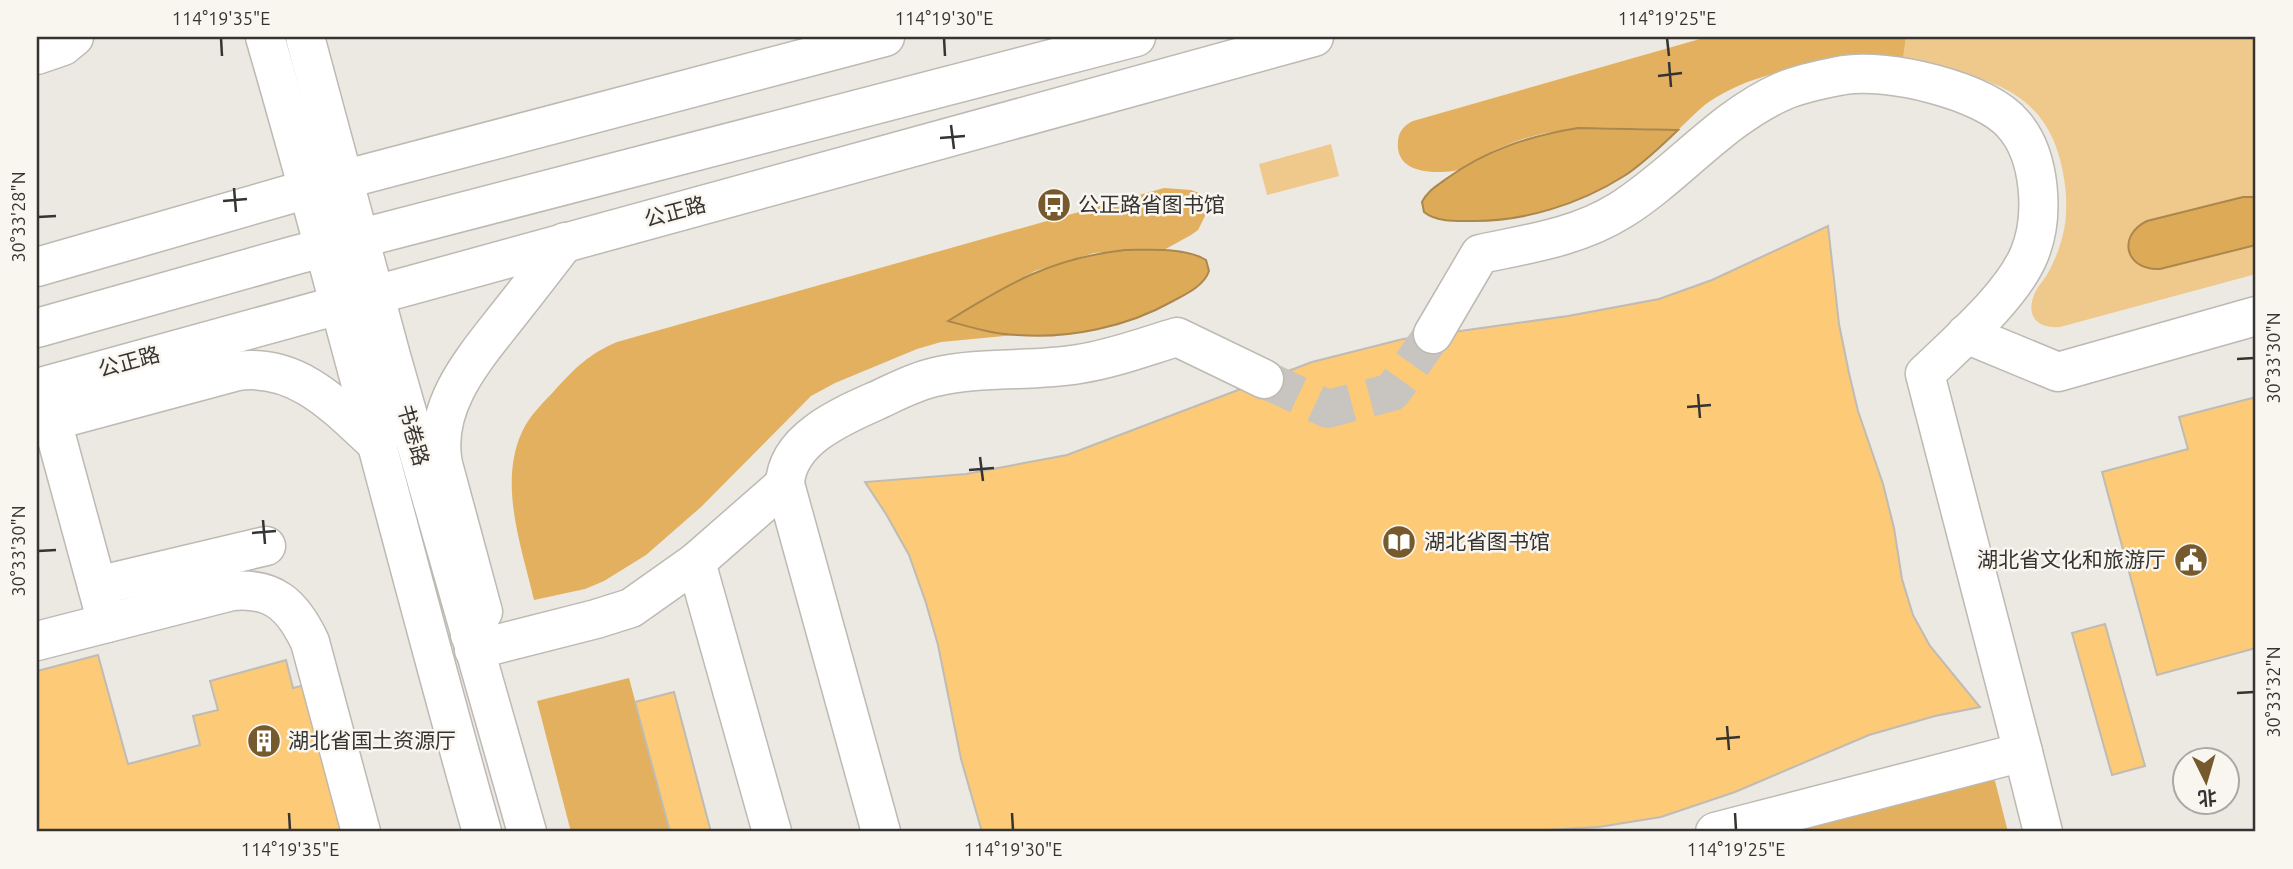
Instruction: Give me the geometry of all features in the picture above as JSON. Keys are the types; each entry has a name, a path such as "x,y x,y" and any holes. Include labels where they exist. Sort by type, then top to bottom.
{"main road":[{"path":"37,55 63,46 74,37"},
{"name":"书卷路","path":"265,37 326,184"},
{"name":"书卷路","path":"305,37 326,184 357,299 472,642 527,832"},
{"path":"37,267 326,184 885,37"},
{"path":"37,328 342,243 1136,37"},
{"name":"公正路","path":"42,411 357,299 1314,37"},
{"path":"1433,334 1480,254 1557,238 1619,211 1663,180 1738,117 1784,90 1848,75 1872,74 1931,84 1967,95 1999,111 2013,123 2024,139 2031,158 2037,212 2036,234 2020,274 1966,334 1925,374 2043,832"},
{"path":"472,642 483,612 443,464 442,423 454,392 469,366 565,242"},
{"name":"书卷路","path":"357,299 378,445 437,673 482,832"},
{"path":"1966,334 2058,372 2256,316"},
{"path":"881,832 785,484 790,461 816,433 844,415 933,377 988,370 1074,365 1098,361 1177,337 1264,379"},
{"path":"107,623 42,411 255,369 294,378 312,389 331,402 378,445"},
{"path":"472,642 596,619 631,608 696,562 785,484"},
{"path":"97,586 266,546"},
{"path":"696,562 772,832"},
{"path":"37,641 232,591 249,589 267,593 299,618 310,642 361,832"},
{"path":"1714,832 2023,752"}],"shaded area":[{"path":"1707,37 1906,37 1903,59 1806,67 1759,78 1737,86 1710,101 1678,130 1596,128 1556,131 1517,141 1490,152 1462,169 1444,172 1415,169 1402,159 1398,141 1400,134 1405,126 1413,121"},
{"path":"1906,37 2256,37 2256,274 2060,327 2041,324 2033,316 2032,303 2035,292 2058,251 2064,232 2065,185 2058,151 2046,126 2030,106 2010,92 1987,81 1903,59"},
{"path":"1578,128 1678,130 1624,176 1570,203 1531,215 1491,221 1453,221 1424,212 1422,202 1429,192 1477,160 1525,140"},
{"path":"1331,144 1339,176 1267,195 1259,164"},
{"path":"1164,188 1191,190 1204,199 1205,216 1198,230 1191,235 1162,251 1094,253 1035,271 988,296 949,321 1015,335 941,342 917,349 835,383 811,396 701,507 646,555 604,581 585,589 534,600 514,516 512,473 515,452 532,415 570,374 591,356 617,342"},
{"path":"2243,197 2256,197 2256,245 2160,269 2148,268 2133,259 2129,251 2131,235 2147,221"},
{"path":"1125,250 1188,253 1206,260 1209,271 1199,285 1155,310 1117,324 1077,333 1017,335 990,332 948,321 1032,274 1075,259"},
{"path":"629,678 670,832 571,832 537,701"},
{"path":"1994,777 2008,832 1784,832"}],"building":[{"name":"湖北省图书馆","path":"1828,226 1839,324 1849,373 1858,411 1883,484 1894,528 1902,579 1913,615 1930,646 1980,707 1935,716 1869,735 1735,792 1661,817 1599,827 1540,832 982,832 961,759 938,645 926,603 909,555 865,482 966,474 1067,455 1312,362 1403,339 1568,316 1659,299 1712,280"},
{"name":"湖北省文化和旅游厅","path":"2256,397 2256,648 2157,675 2102,472 2188,449 2179,417"},
{"path":"2105,624 2145,766 2112,775 2072,633"},
{"name":"湖北省国土资源厅","path":"98,655 128,764 200,745 193,716 218,710 210,681 286,660 293,688 313,683 353,832 37,832 37,671"},
{"path":"674,692 711,832 670,832 635,702"}],"tunnel":[{"path":"1264,379 1328,409 1392,392 1433,334"}],"place":[{"name":"公正路省图书馆","path":"1054,205"},
{"name":"湖北省图书馆","path":"1399,542"},
{"name":"湖北省文化和旅游厅","path":"2191,560"},
{"name":"湖北省国土资源厅","path":"264,741"}]}
